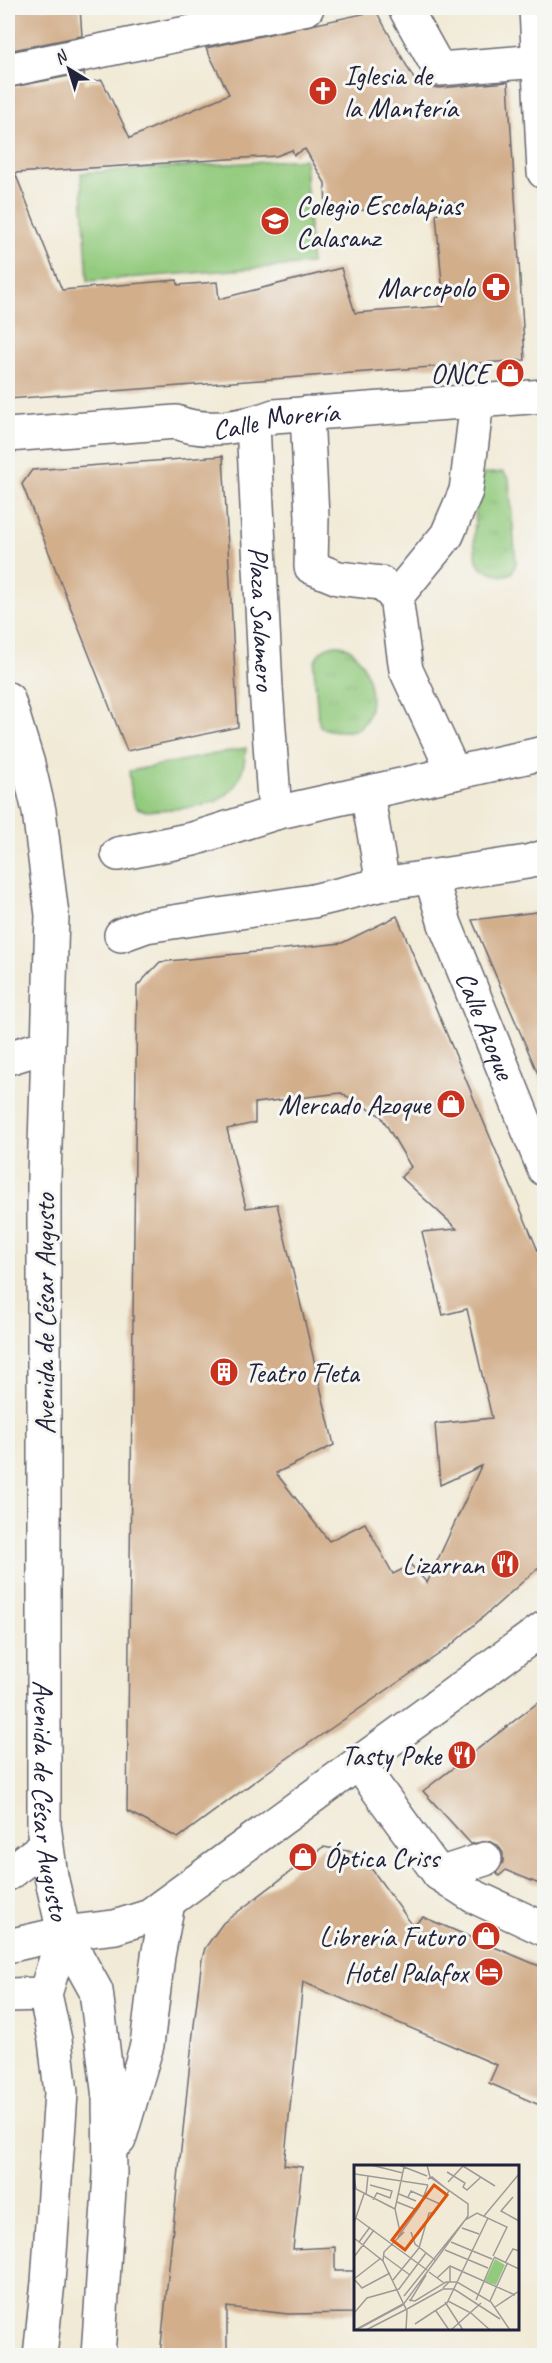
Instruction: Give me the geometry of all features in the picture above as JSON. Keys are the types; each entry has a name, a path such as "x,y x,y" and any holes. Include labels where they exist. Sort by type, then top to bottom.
{"street":[{"path":"8,70 307,8"},
{"path":"405,8 439,69 539,61"},
{"path":"536,8 544,172"},
{"name":"Calle Morería","path":"8,435 176,422 191,428 253,424 274,416 544,396"},
{"path":"454,773 406,670 396,597 447,535 466,491 477,401"},
{"name":"Plaza Salamero","path":"307,413 312,517 311,567 338,578 381,584 396,597"},
{"name":"Plaza Salamero","path":"253,424 264,665 275,813"},
{"name":"Avenida de César Augusto","path":"8,699 28,764 39,811 48,867 52,942 44,1201 44,1799 46,1845 64,1933 96,1990 109,2098 110,2174 98,2355"},
{"path":"118,854 193,839 275,813 544,753"},
{"path":"366,793 383,884"},
{"path":"121,935 146,926 312,901 383,884 526,862 544,857"},
{"name":"Calle Azoque","path":"432,877 445,924 543,1162"},
{"path":"8,1058 48,1046"},
{"path":"8,1946 64,1933 115,1927 134,1922 168,1904 544,1628"},
{"path":"358,1764 439,1874 473,1896 544,1929"},
{"path":"8,1874 46,1845"},
{"path":"439,1874 485,1859"},
{"name":"Avenida de César Augusto","path":"110,2174 147,2045 158,1956 168,1904"},
{"name":"Avenida de César Augusto","path":"40,2355 49,2271 61,2092 55,2040 45,1994 64,1933"},
{"path":"8,1995 45,1994"}],"green space":[{"path":"305,159 311,264 88,281 81,173"},
{"path":"503,472 509,479 516,563 512,573 503,576 481,568 477,560 474,536 482,474"},
{"path":"340,645 350,649 358,658 369,682 371,695 367,719 360,727 349,731 325,729 320,726 318,718 315,662 322,650"},
{"path":"246,748 243,769 236,785 214,802 199,806 146,811 137,808 132,799 129,771"}],"building":[{"path":"8,8 80,8 82,36 8,51"},
{"path":"376,11 418,86 440,88 508,82 525,360 8,399 8,88 84,73 85,83 102,80 130,138 229,94 206,48","holes":["305,149 325,183 326,213 457,203 436,214 444,306 355,313 341,268 219,299 217,282 178,285 177,280 62,290 15,173 276,156 292,150 294,155"]},
{"path":"223,456 238,727 127,751 22,484 32,470"},
{"path":"544,911 544,1088 472,920"},
{"path":"397,916 544,1265 544,1563 448,1648 266,1773 178,1838 127,1811 137,986 160,962 342,943","holes":["341,1093 381,1116 411,1167 401,1177 457,1229 422,1232 443,1315 467,1309 492,1418 435,1424 440,1485 481,1466 427,1583 411,1565 393,1574 365,1523 329,1541 276,1473 334,1445 277,1204 246,1208 227,1129 255,1123 255,1103"]},
{"path":"544,1698 544,1886 506,1870 499,1876 496,1873 503,1862 503,1853 498,1845 488,1841 471,1844 423,1791"},
{"path":"323,1847 360,1853 413,1926 423,1917 544,1968 544,2107 489,2083 497,2065 303,1982 284,2165 302,2167 293,2249 335,2247 335,2271 354,2271 354,2313 288,2314 227,2307 227,2355 160,2355 202,1959 205,1948 223,1923"}],"place":[{"name":"Iglesia de la Mantería","path":"323,91"},
{"name":"Colegio Escolapias Calasanz","path":"275,221"},
{"name":"Marcopolo","path":"496,287"},
{"name":"ONCE","path":"510,373"},
{"name":"Mercado Azoque","path":"451,1104"},
{"name":"Teatro Fleta","path":"224,1372"},
{"name":"Lizarran","path":"505,1564"},
{"name":"Tasty Poke","path":"462,1755"},
{"name":"Óptica Criss","path":"303,1857"},
{"name":"Librería Futuro","path":"486,1936"},
{"name":"Hotel Palafox","path":"489,1972"}]}
